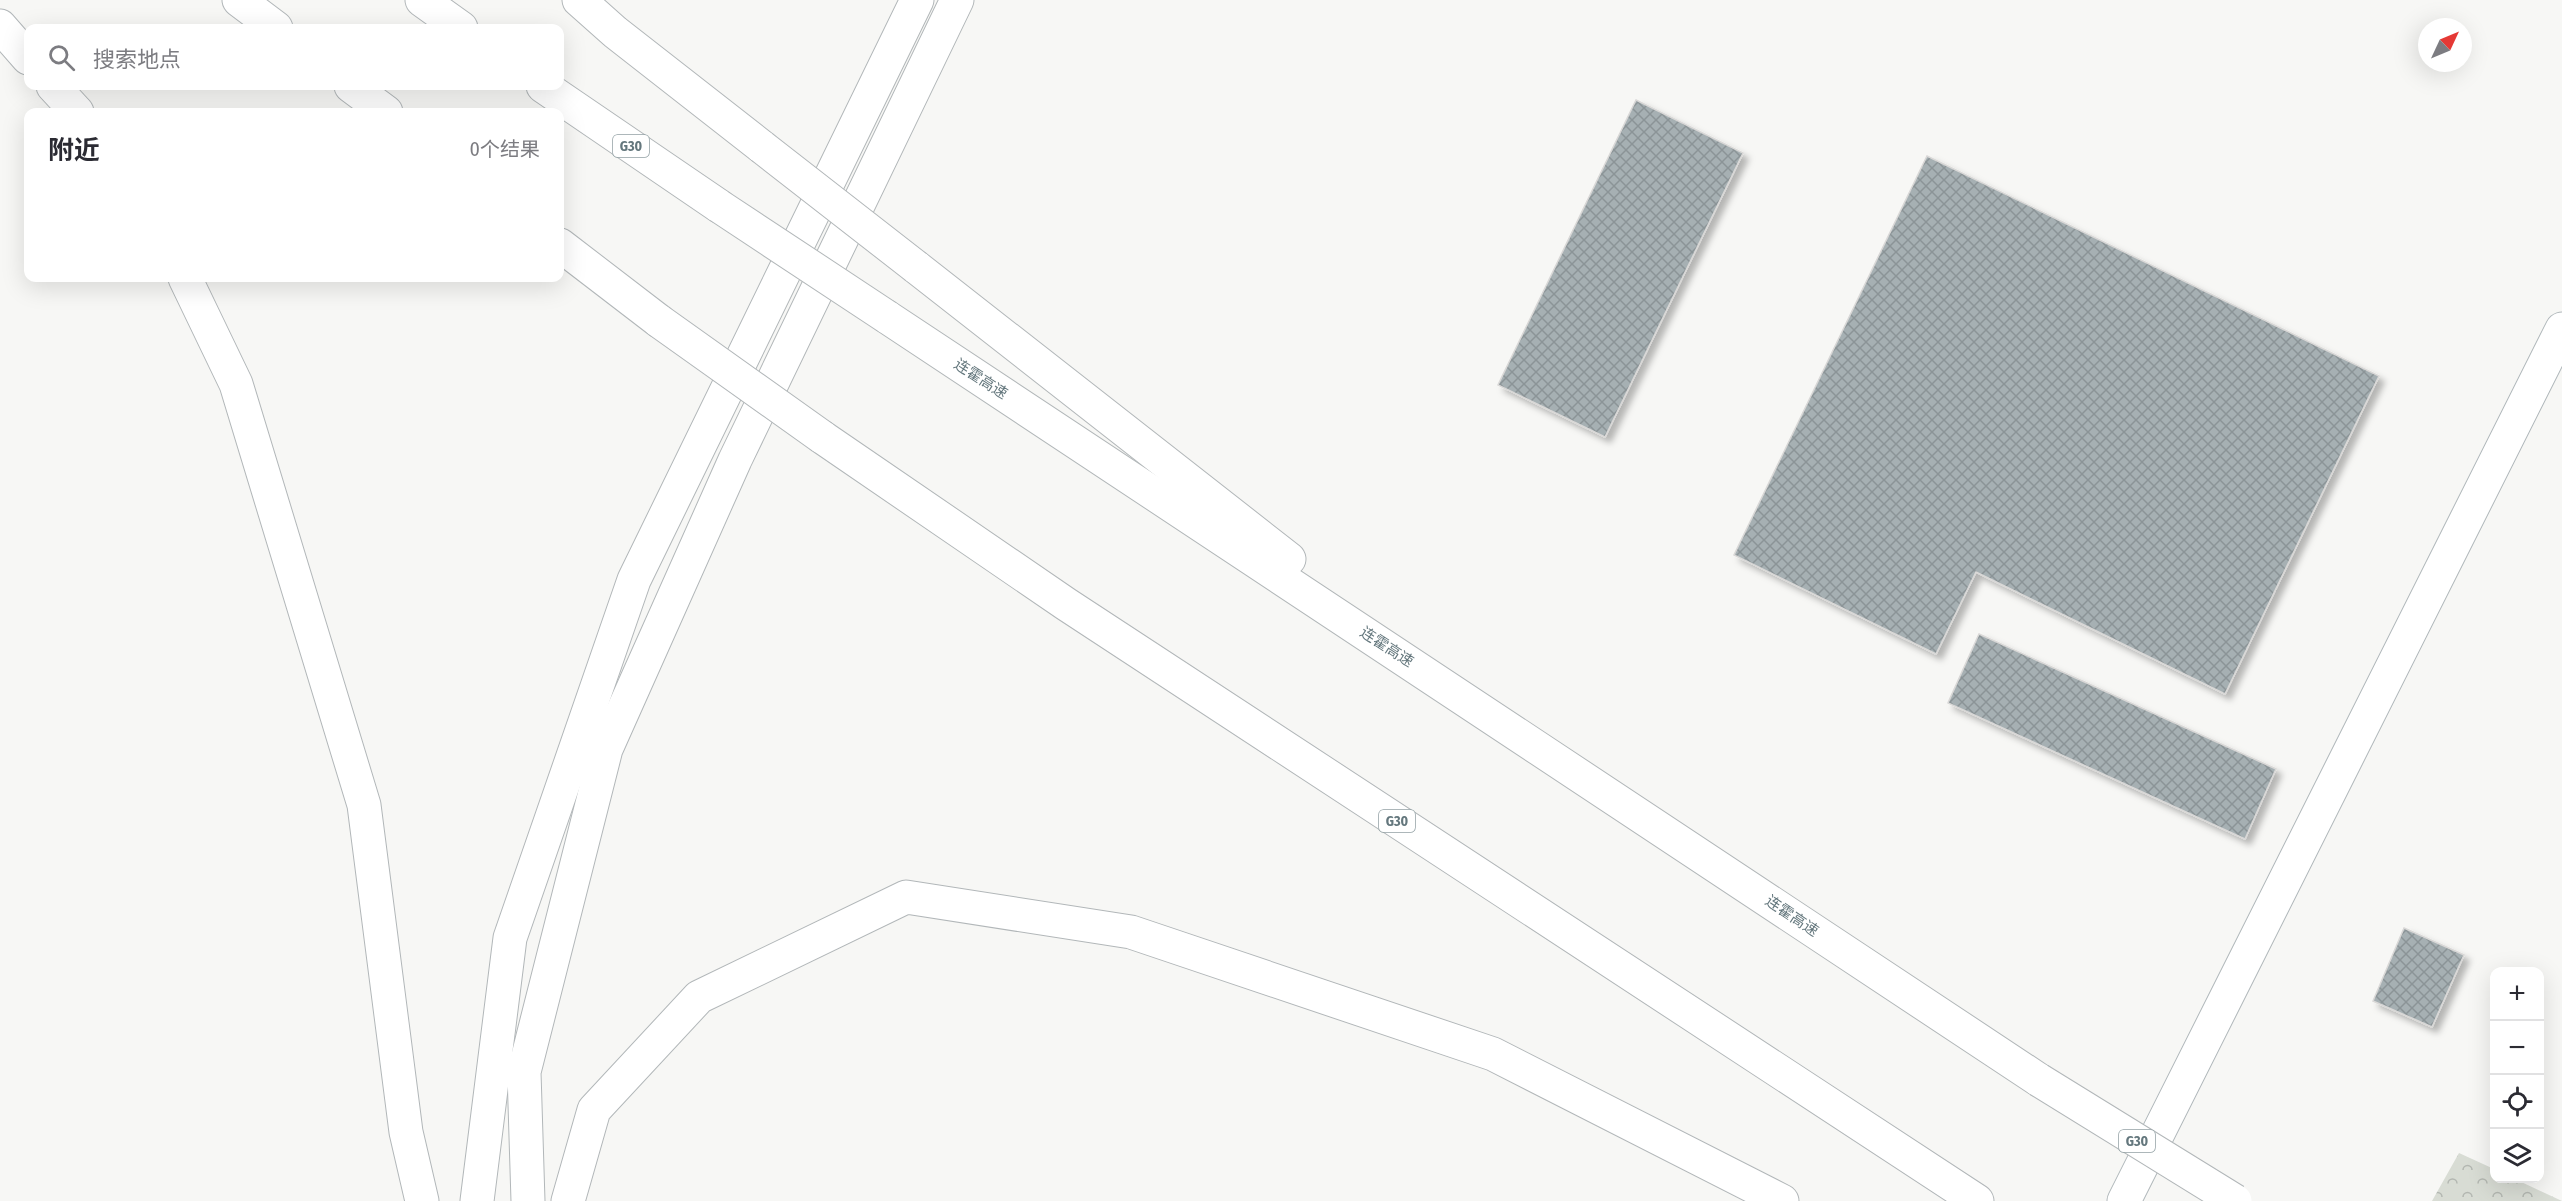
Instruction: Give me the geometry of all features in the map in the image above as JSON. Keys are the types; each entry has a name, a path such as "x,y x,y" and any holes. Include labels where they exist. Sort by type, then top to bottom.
{"main road":[{"path":"239,0 271,24"},
{"path":"422,0 455,24"},
{"path":"579,0 615,32 1482,710"},
{"path":"477,1201 510,939 634,580 917,0"},
{"path":"528,1201 524,1072 606,748 735,459 957,0"},
{"path":"0,26 24,53"},
{"path":"57,90 73,108"},
{"path":"356,90 381,108"},
{"name":"连霍高速","path":"549,90 719,206 2039,1080 2235,1201"},
{"name":"G30","path":"564,248 658,321 822,437 1066,604 1977,1201"},
{"path":"187,282 236,384 364,805 405,1132 422,1201"},
{"path":"2124,1201 2562,329"},
{"path":"568,1201 594,1110 699,997 906,897 1131,932 1493,1054 1782,1201"}],"green space":[{"path":"2459,1153 2490,1167 2490,1183 2524,1183 2562,1201 2432,1201"}],"building":[{"path":"1636,100 1743,153 1605,437 1498,385"},
{"path":"1927,156 2379,376 2225,694 1976,572 1936,654 1734,555"},
{"path":"1979,634 2276,769 2245,839 1948,703"},
{"path":"2404,928 2464,955 2432,1027 2373,1001"}]}
